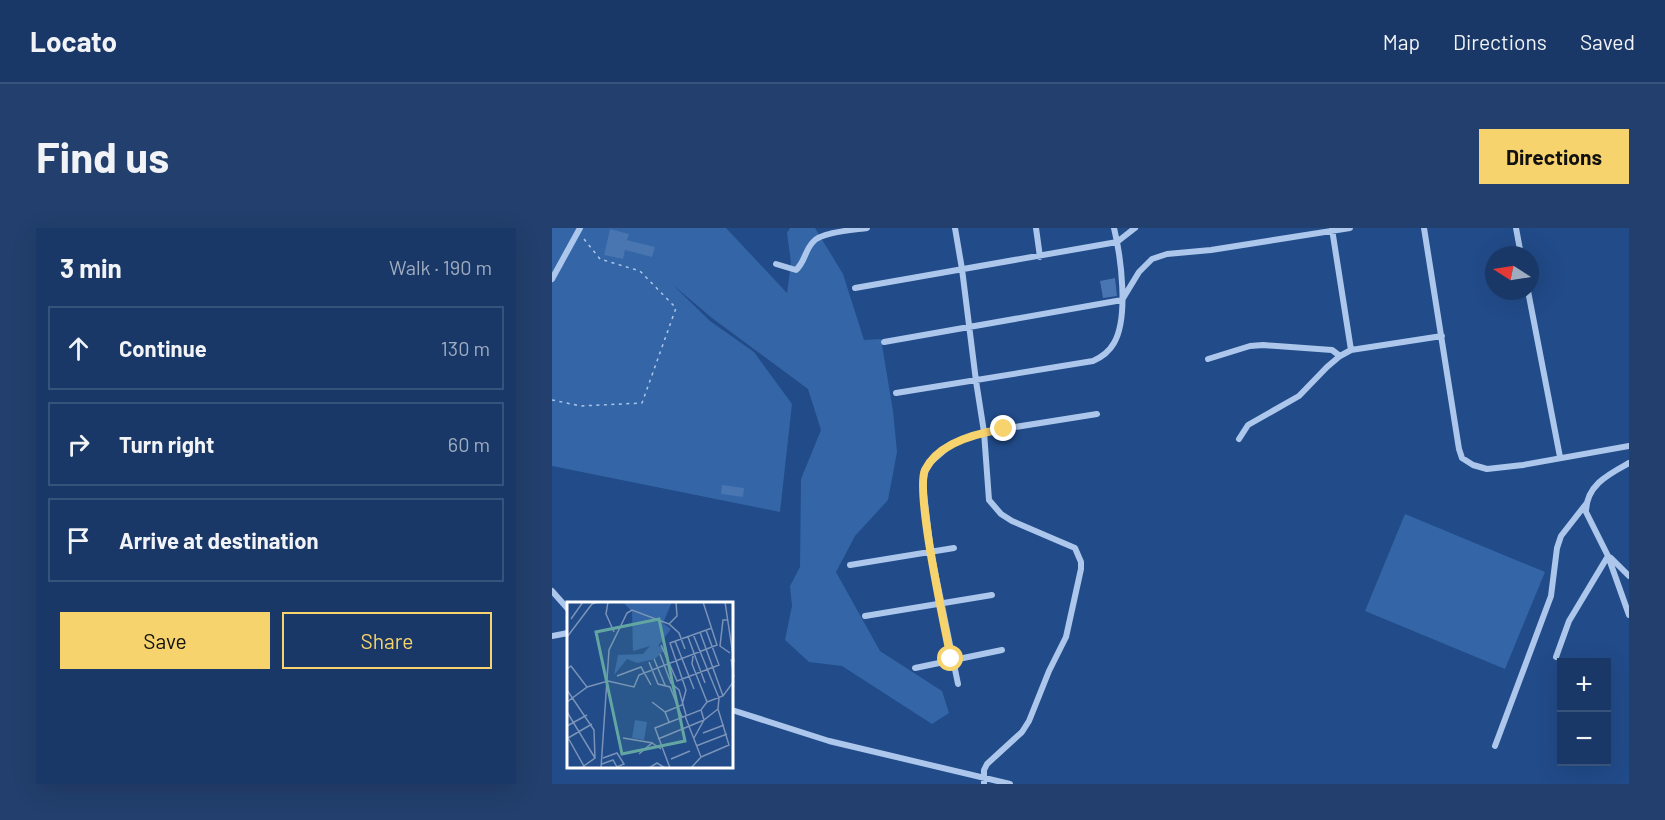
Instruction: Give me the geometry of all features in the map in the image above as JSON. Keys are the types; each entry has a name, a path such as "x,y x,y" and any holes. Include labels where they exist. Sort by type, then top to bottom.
{"street":[{"path":"776,264 796,270 814,240 822,236 867,228"},
{"path":"955,228 984,432 988,496 991,504 1001,514 1012,520 1075,548 1081,562 1066,636 1049,670 1029,722 1022,732 987,764 984,770 984,781"},
{"path":"1036,228 1040,257"},
{"path":"896,393 1093,361 1105,355 1115,343 1121,323 1122,300 1114,228"},
{"path":"855,288 1117,242 1135,228"},
{"path":"884,342 1122,300 1139,272 1152,259 1167,254 1211,250 1332,229 1350,228"},
{"path":"1424,228 1462,458 1473,465 1487,468 1523,465 1629,446"},
{"path":"1516,228 1519,246"},
{"path":"1332,229 1351,350"},
{"path":"552,279 579,230"},
{"path":"1530,300 1560,457"},
{"path":"1239,439 1248,425 1299,396 1340,356 1351,350 1442,336"},
{"path":"1208,359 1250,346 1263,345 1332,350 1340,356"},
{"path":"958,684 951,659 931,552 923,486 925,471 932,461 953,443 984,432 1097,414"},
{"path":"1629,463 1603,478 1590,492 1586,504 1586,512 1608,556 1629,615"},
{"path":"1495,746 1551,596 1557,548 1561,536 1586,504"},
{"path":"850,565 954,548"},
{"path":"1608,556 1629,576"},
{"path":"1556,657 1569,621 1608,556"},
{"path":"552,591 567,608"},
{"path":"865,616 992,595"},
{"path":"552,636 567,633"},
{"path":"915,668 1002,650"},
{"path":"734,711 828,741 984,781 1010,784"}],"path":[{"path":"552,400 581,406 642,403 676,308 640,271 600,259 579,230"}],"shaded area":[{"path":"552,228 726,228 787,293 791,263 787,233 790,228 815,228 843,274 864,340 881,339 897,452 888,500 855,536 836,572 880,651 942,691 949,713 932,724 842,666 809,662 785,640 792,606 790,586 800,567 801,479 821,430 808,389 712,318 673,285 710,321 754,352 792,404 780,512 552,466"},
{"path":"1405,514 1545,572 1505,669 1365,611"}],"building":[{"path":"610,229 629,234 627,240 655,247 652,257 625,250 623,259 604,255"},
{"path":"1115,278 1117,296 1103,298 1100,281"},
{"path":"722,485 744,488 743,497 721,494"}],"route":[{"path":"951,659 931,552 923,486 925,471 932,461 953,443 984,432 1004,429"}]}
